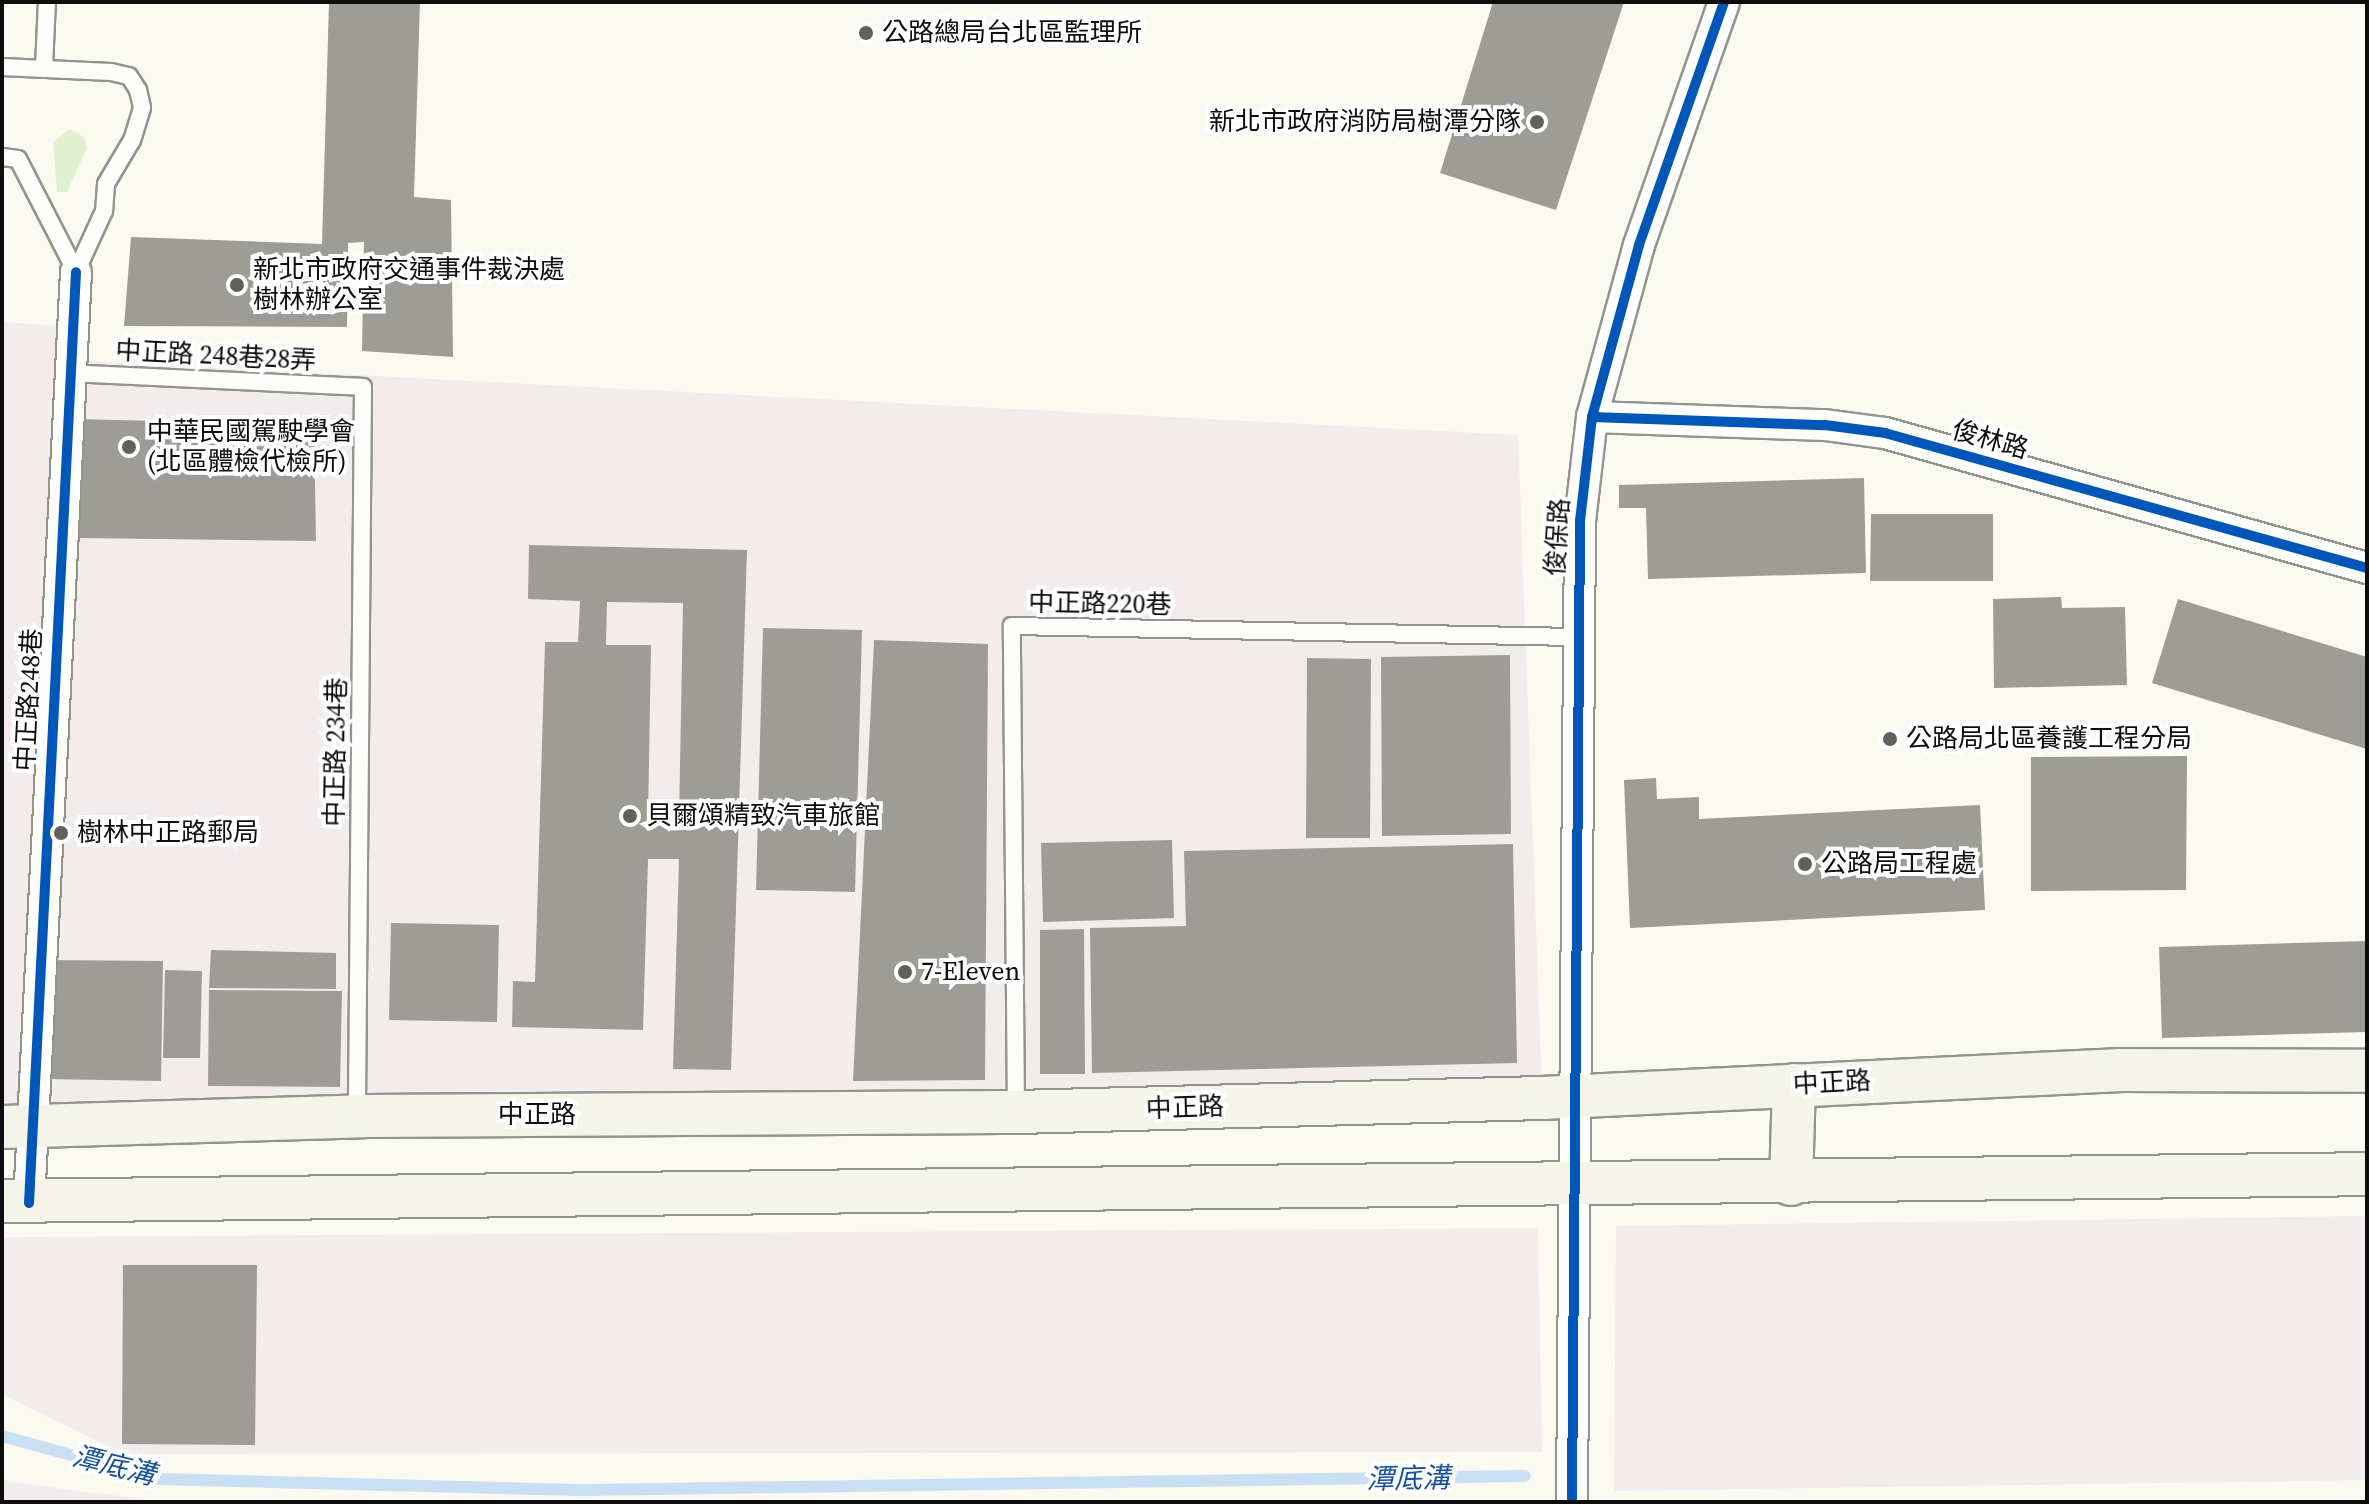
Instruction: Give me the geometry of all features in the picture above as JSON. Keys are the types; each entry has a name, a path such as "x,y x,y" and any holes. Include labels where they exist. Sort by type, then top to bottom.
{"main road":[{"name":"中正路","path":"17,1129 364,1116 1017,1112 1575,1097 2121,1070 2367,1071"},
{"path":"1791,1184 1794,1085"},
{"path":"16,1202 1791,1184 2367,1174"}],"street":[{"name":"俊保路","path":"1572,1502 1576,637 1592,417 1639,245 1724,2"},
{"name":"中正路248巷","path":"16,1202 17,1129 66,373 76,272"},
{"name":"俊林路","path":"1592,417 1825,425 1885,433 2367,568"}],"lane":[{"path":"44,67 47,2"},
{"path":"2,67 44,67 129,76 142,108 76,272"},
{"path":"2,157 18,159 76,272"},
{"name":"中正路 248巷28弄","path":"66,373 363,387"},
{"name":"中正路 234巷","path":"363,387 357,1097 364,1116"},
{"name":"中正路220巷","path":"1017,1112 1012,626 1576,637"}],"shaded area":[{"path":"2,322 64,326 64,360 1518,435 1542,1090 2,1106"},
{"path":"2367,1216 2367,1480 1614,1491 1616,1226"},
{"path":"1538,1228 1542,1452 124,1454 2,1394 2,1237"},
{"path":"2,1477 9,1482 166,1502 2,1502"}],"green space":[{"path":"70,129 84,137 87,148 67,192 57,192 53,142"}],"building":[{"path":"329,2 420,2 414,197 451,200 453,357 362,351 364,242 348,243 347,327 124,326 131,237 322,244"},
{"path":"1493,2 1624,2 1556,210 1440,173"},
{"path":"77,419 314,425 316,541 79,538"},
{"path":"1864,478 1866,573 1648,579 1646,508 1619,508 1619,485"},
{"path":"1871,514 1993,514 1993,581 1870,581"},
{"path":"529,545 747,550 731,1070 673,1069 679,859 648,859 643,1030 512,1027 513,981 535,982 545,642 578,642 580,601 528,599","holes":["607,602 683,603 679,820 648,820 651,645 606,645"]},
{"path":"2061,597 2062,608 2125,607 2127,685 1994,688 1993,599"},
{"path":"2178,599 2367,657 2367,749 2152,683"},
{"path":"763,628 862,630 855,892 756,890"},
{"path":"874,640 988,644 985,1080 853,1081"},
{"path":"1510,655 1511,834 1382,836 1381,657"},
{"path":"1307,658 1371,659 1370,838 1306,838"},
{"path":"2187,756 2186,890 2031,891 2031,757"},
{"name":"公路局工程處","path":"1656,778 1657,799 1699,797 1699,819 1980,805 1985,910 1630,928 1624,780"},
{"path":"1172,840 1174,918 1043,922 1041,843"},
{"path":"1513,844 1517,1063 1092,1073 1090,928 1186,926 1184,851"},
{"path":"391,923 499,925 497,1022 389,1020"},
{"path":"1084,929 1085,1074 1040,1074 1040,930"},
{"path":"2367,941 2367,1032 2162,1038 2159,947"},
{"path":"211,950 336,953 336,989 209,988"},
{"path":"46,960 163,961 161,1081 45,1079"},
{"path":"165,970 202,971 200,1058 163,1058"},
{"path":"209,990 342,991 340,1087 208,1086"},
{"path":"123,1265 257,1265 255,1445 122,1444"}],"waterway":[{"name":"潭底溝","path":"2,1436 158,1479 588,1490 1525,1476"}],"cycle path":[{"path":"1572,1502 1580,521 1592,417 1639,245 1724,2"},
{"path":"29,1203 76,272"},
{"path":"1592,417 1825,425 1885,433 2367,568"}],"place":[{"name":"公路總局台北區監理所","path":"866,33"},
{"name":"新北市政府消防局樹潭分隊","path":"1537,122"},
{"name":"新北市政府交通事件裁決處 樹林辦公室","path":"237,285"},
{"name":"中華民國駕駛學會 (北區體檢代檢所)","path":"129,447"},
{"name":"公路局北區養護工程分局","path":"1890,739"},
{"name":"貝爾頌精致汽車旅館","path":"630,816"},
{"name":"樹林中正路郵局","path":"61,833"},
{"name":"公路局工程處","path":"1805,864"},
{"name":"7-Eleven","path":"905,972"}]}
